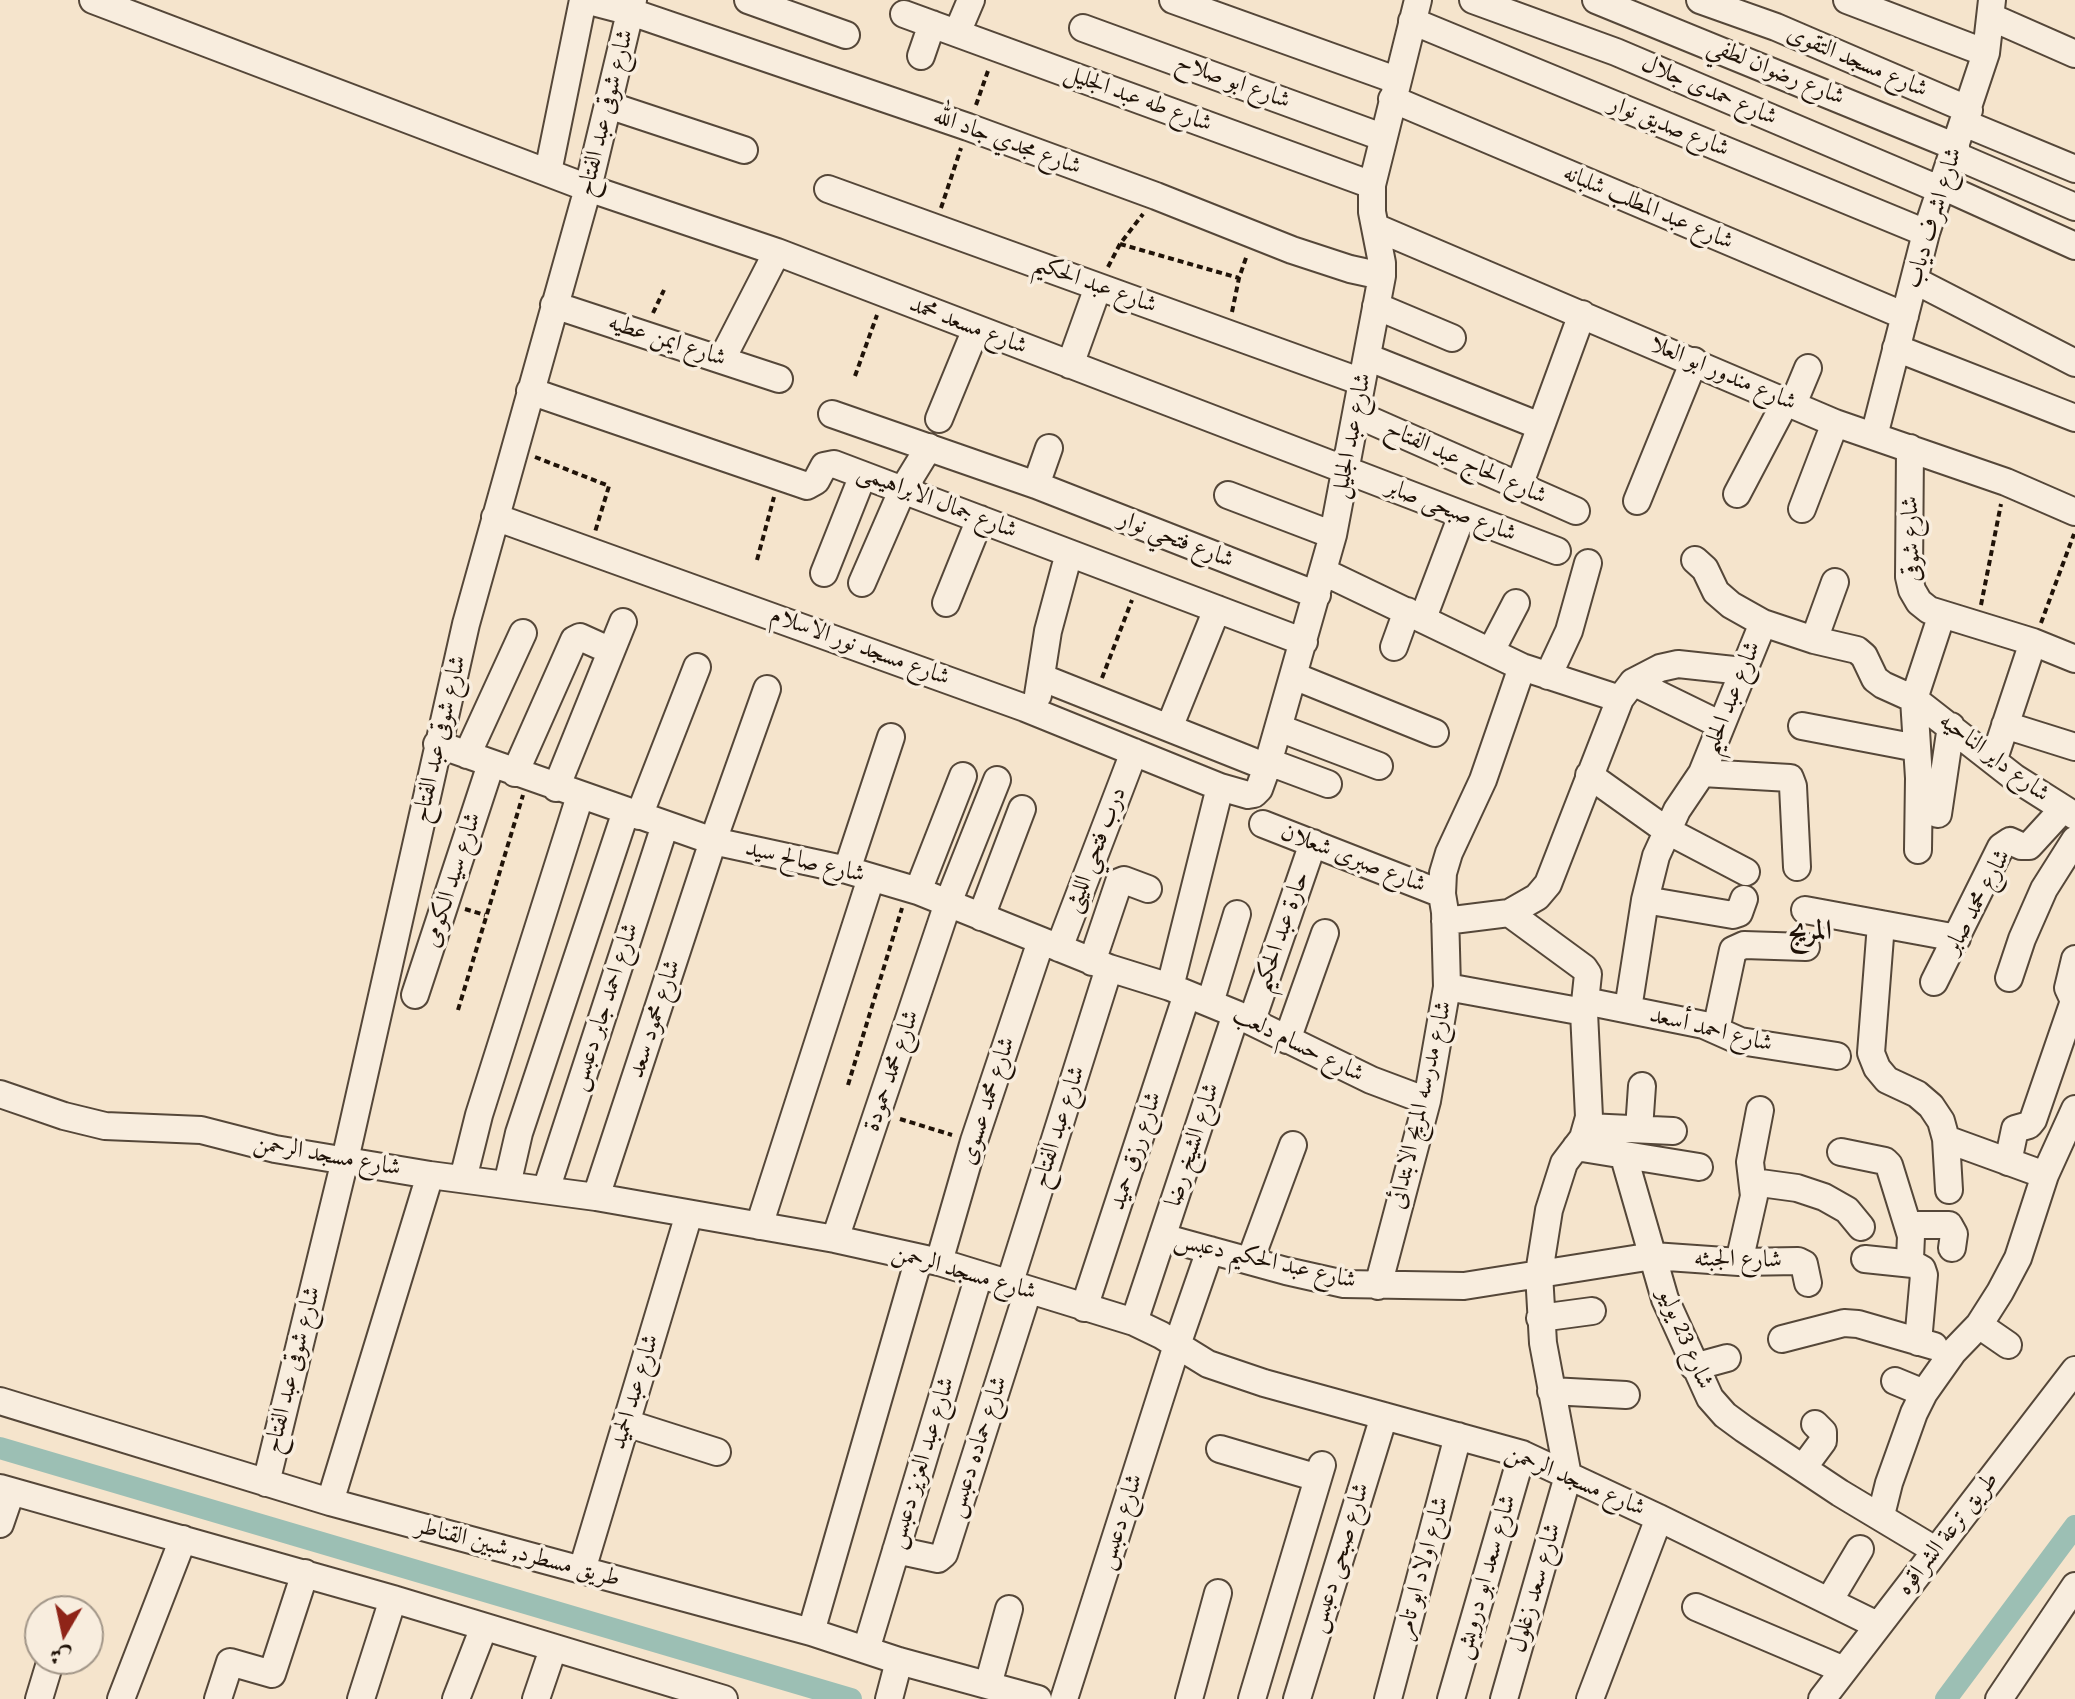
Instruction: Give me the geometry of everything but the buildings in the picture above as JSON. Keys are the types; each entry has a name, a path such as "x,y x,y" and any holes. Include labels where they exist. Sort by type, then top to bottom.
{"street":[{"name":"شارع مسعد محمد","path":"93,0 588,188 777,252 1346,472"},
{"name":"شارع شوقى عبد الفتاح","path":"548,172 584,0"},
{"name":"شارع مجدي جاد الله","path":"584,0 632,6 1156,196 1292,250 1382,276"},
{"path":"748,0 846,35"},
{"path":"921,56 971,0"},
{"name":"شارع عبد المطلب شلبانه","path":"1173,0 1394,90 1905,316"},
{"name":"شارع حمدى جلال","path":"1473,0 1616,52 2075,246"},
{"name":"شارع رضوان لطفي","path":"1596,0 1639,7 1960,133"},
{"name":"شارع مسجد التقوى","path":"1700,0 1776,27 1960,133"},
{"path":"1847,0 1986,53"},
{"name":"شارع شوقى عبد الفتاح","path":"266,1483 345,1160 437,744 495,517 588,188 632,6"},
{"path":"1616,52 1639,7"},
{"path":"1992,9 2075,54"},
{"name":"شارع اشرف دياب","path":"1874,436 1926,233 1986,53 1992,9"},
{"path":"1382,276 1372,185 1415,10"},
{"name":"شارع صديق نوار","path":"1415,10 1926,233"},
{"name":"شارع طه عبد الجليل","path":"904,14 1372,185"},
{"name":"شارع ابو صلاح","path":"1083,28 1382,137"},
{"path":"608,105 744,150"},
{"path":"1960,133 2075,169"},
{"path":"1960,133 2075,207"},
{"name":"شارع عبد الحكيم","path":"828,189 1228,334 1364,370 1540,426"},
{"name":"شارع مندور ابو العلا","path":"1375,227 1835,423 2006,482 2075,512"},
{"path":"722,359 777,252"},
{"name":"شارع عبد الجليل","path":"1268,764 1333,535 1382,276"},
{"path":"1914,280 2075,363"},
{"path":"1070,365 1098,287"},
{"name":"شارع ايمن عطيه","path":"554,305 779,379"},
{"path":"1376,306 1452,338"},
{"path":"1519,486 1582,314"},
{"path":"939,419 976,329"},
{"path":"1896,348 2075,418"},
{"path":"1637,501 1694,361"},
{"path":"1737,494 1808,368"},
{"name":"شارع جمال الابراهيمى","path":"530,391 807,486 812,485 824,466 834,464 1304,642"},
{"name":"شارع فتحي نوار","path":"832,414 1321,584"},
{"name":"شارع الحاج عبد الفتاح","path":"1356,414 1576,511"},
{"path":"1802,509 1835,423"},
{"path":"862,583 902,491 929,447"},
{"path":"1036,485 1049,448"},
{"name":"شارع شوقى","path":"1910,448 1909,577 1919,602 1929,610 1942,614"},
{"name":"شارع صبحى صابر","path":"1346,472 1557,551"},
{"path":"824,573 863,475"},
{"path":"1228,495 1333,535"},
{"path":"1394,647 1415,614 1462,515"},
{"name":"شارع مسجد نور الاسلام","path":"495,517 1025,708 1220,787 1254,794 1259,789 1268,764"},
{"path":"946,603 980,519"},
{"path":"1025,708 1037,701 1048,631 1069,553"},
{"name":"شارع داير الناحيه","path":"1695,560 1705,569 1716,592 1731,605 1763,623 1857,650 1864,656 1875,679 1914,699 2069,813"},
{"path":"1548,676 1569,631 1588,563"},
{"path":"1814,640 1835,582"},
{"path":"1321,584 1415,614 1522,667 1548,676 1627,691 1721,725"},
{"path":"1491,651 1516,603"},
{"path":"1169,728 1217,609"},
{"path":"1918,850 1914,699 1942,614 2033,642 2075,659"},
{"path":"463,1179 568,792 611,651 623,622"},
{"name":"شارع عبد الحليم","path":"1702,773 1763,623"},
{"path":"501,767 523,633"},
{"path":"501,767 574,640 580,637 611,651"},
{"path":"1994,759 2033,642"},
{"path":"1445,921 1509,913 1537,897 1548,884 1589,775 1627,691 1660,668 1678,664 1743,671"},
{"path":"507,1185 519,1133 632,814 697,667"},
{"name":"شارع مدرسه المريج الابتدائى","path":"1378,1286 1427,1101 1447,987 1443,873 1483,780 1522,667"},
{"path":"1294,676 1435,733"},
{"path":"1043,678 1169,728 1328,784"},
{"name":"شارع محمود سعد","path":"596,1197 713,841 767,689"},
{"path":"2005,725 2075,747"},
{"path":"1802,726 1917,748"},
{"path":"1938,814 1951,726"},
{"path":"1279,728 1379,766"},
{"path":"759,1226 859,874 891,737"},
{"name":"شارع صالح سيد","path":"437,744 713,841 859,874 912,890 1101,965 1189,995"},
{"name":"درب فتحي الليثى","path":"1050,944 1134,752"},
{"name":"شارع سيد الكومى","path":"415,995 501,767"},
{"path":"1628,1009 1645,900 1666,830 1702,773 1790,778 1797,867"},
{"path":"1589,775 1666,830 1746,872"},
{"path":"912,890 963,776"},
{"name":"شارع محمد حمودة","path":"835,1239 948,903 997,780"},
{"path":"1189,995 1220,787"},
{"path":"981,917 1022,809"},
{"name":"شارع محمد صابر","path":"1934,982 2001,847 2010,841 2029,846 2069,813"},
{"name":"شارع صبرى شعلان","path":"1263,824 1442,894"},
{"name":"شارع احمد جابر دعبس","path":"546,1190 665,825"},
{"path":"2009,978 2044,889 2075,840"},
{"name":"حارة عبد الحكيم","path":"1244,1017 1313,843"},
{"name":"شارع عبد الفتاح","path":"1018,1288 1101,965 1119,882 1124,880 1148,889"},
{"path":"1645,900 1733,915 1739,913 1744,899"},
{"path":"1805,910 1957,938"},
{"path":"1509,913 1588,974 1585,1007 1589,1117 1582,1137 1564,1163 1549,1210 1539,1273 1540,1318 1568,1476"},
{"path":"1189,995 1237,914"},
{"path":"1881,924 1871,1053 1877,1068 1887,1080 1917,1094 1931,1106 1941,1121 1946,1139 1949,1190"},
{"path":"1287,1040 1325,933"},
{"name":"شارع محمد عسوى","path":"811,1632 929,1260 1050,944"},
{"path":"1716,1030 1733,950 1744,945 1806,947"},
{"path":"2008,1162 2015,1129 2029,1125 2033,1120 2074,1001 2068,988 2075,959"},
{"name":"شارع احمد أسعد","path":"1447,987 1585,1007 1628,1009 1716,1030 1740,1041 1837,1056"},
{"name":"شارع حسام دلعب","path":"1189,995 1244,1017 1371,1080 1427,1101"},
{"name":"شارع رزق حميد","path":"1084,1308 1189,995"},
{"name":"شارع الشيخ رضا","path":"1134,1322 1162,1237 1244,1017"},
{"path":"1639,1129 1642,1086"},
{"name":"شارع مسجد الرحمن","path":"0,1094 85,1122 126,1128 201,1130 275,1149 430,1175 596,1197 835,1239 929,1260 1134,1322 1208,1364 1264,1383 1522,1454 1877,1625"},
{"path":"1739,1262 1754,1196 1750,1174 1760,1110"},
{"path":"1881,1515 1901,1445 1924,1393 1953,1352 1979,1325 2018,1258 2045,1175 2074,1112"},
{"path":"1582,1137 1639,1129 1673,1131"},
{"path":"1582,1137 1624,1157 1699,1167"},
{"path":"1946,1139 2045,1175"},
{"path":"1250,1261 1293,1145"},
{"path":"1841,1152 1885,1161 1889,1165 1911,1236 1910,1259 1913,1264"},
{"name":"شارع 23 يوليو","path":"1624,1157 1665,1299 1710,1398 1725,1415 1840,1493 1935,1550"},
{"path":"330,1502 430,1175"},
{"path":"1753,1182 1797,1188 1824,1197 1847,1210 1861,1227"},
{"name":"شارع عبد الحميد","path":"582,1570 689,1214"},
{"path":"1908,1225 1949,1225 1954,1234 1952,1248"},
{"name":"شارع عبد الحكيم دعبس","path":"1162,1237 1344,1284 1378,1286 1464,1286 1653,1256"},
{"path":"1177,1345 1210,1250"},
{"name":"شارع الجبثه","path":"1653,1256 1739,1262 1798,1261 1804,1264 1808,1283"},
{"path":"1865,1259 1913,1264 1922,1269 1918,1342"},
{"name":"شارع عبد العزيز دعبس","path":"866,1650 979,1275"},
{"name":"شارع حماده دعبس","path":"896,1550 938,1559 944,1554 1018,1288"},
{"path":"1540,1318 1592,1311"},
{"path":"1782,1339 1844,1323 1858,1324 1953,1352"},
{"path":"1979,1325 2008,1345"},
{"name":"شارع دعبس","path":"1064,1699 1177,1345"},
{"path":"1694,1367 1727,1358"},
{"name":"طريق ترعة الشراقوه","path":"1822,1699 2075,1370"},
{"path":"1895,1381 1924,1393"},
{"path":"1551,1391 1626,1395"},
{"name":"طريق مسطرد, شبين القناطر","path":"0,1401 330,1502 811,1632 866,1650 894,1681 988,1685 1038,1699"},
{"name":"شارع صبحى دعبس","path":"1297,1699 1384,1416"},
{"path":"626,1423 717,1452"},
{"path":"1803,1468 1823,1441 1823,1432 1815,1424"},
{"name":"شارع اولاد ابو تامر","path":"1388,1699 1458,1436"},
{"name":"شارع صبحى دعبس","path":"1220,1449 1320,1471 1252,1699"},
{"name":"شارع سعد ابو درويش","path":"1451,1699 1522,1454"},
{"name":"شارع سعد زغلول","path":"1504,1699 1568,1476"},
{"path":"0,1524 5,1490 305,1573 484,1627 553,1649 648,1688 724,1699"},
{"path":"1590,1699 1659,1518"},
{"path":"121,1699 183,1539"},
{"path":"1829,1601 1860,1549"},
{"path":"218,1699 230,1662 272,1674 305,1573"},
{"path":"1999,1699 2075,1586"},
{"path":"1189,1699 1218,1593"},
{"path":"361,1699 393,1599"},
{"path":"1696,1607 1844,1670"},
{"path":"988,1685 1009,1609"},
{"path":"456,1699 484,1627"},
{"path":"536,1699 553,1649"},
{"path":"39,1699 46,1675"}],"path":[{"path":"934,227 996,47"},
{"path":"1156,196 1120,244 1239,278 1228,334"},
{"path":"855,376 884,294"},
{"path":"514,449 609,486 590,550"},
{"path":"757,560 780,477"},
{"path":"1977,625 2006,482"},
{"path":"2033,642 2075,532"},
{"path":"1095,698 1140,580"},
{"path":"458,1010 501,767"},
{"path":"848,1085 912,890"},
{"path":"878,1113 974,1141"}],"waterway":[{"path":"0,1448 851,1699"},
{"path":"1946,1699 2075,1526"}],"district":[{"name":"المريج","path":"1810,932"}]}
